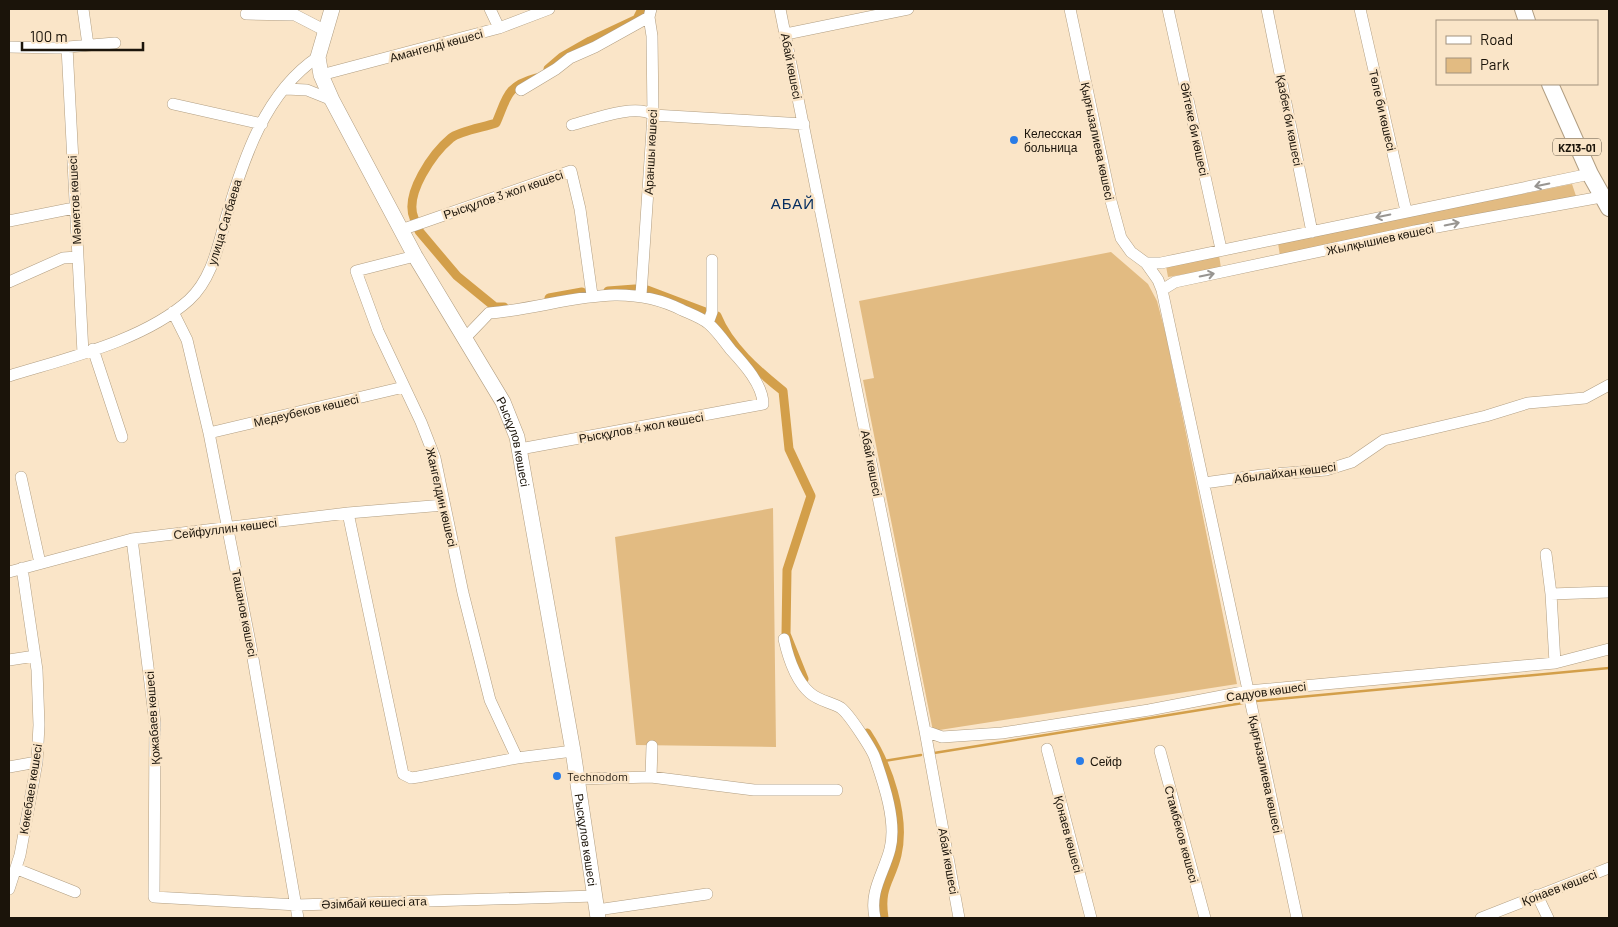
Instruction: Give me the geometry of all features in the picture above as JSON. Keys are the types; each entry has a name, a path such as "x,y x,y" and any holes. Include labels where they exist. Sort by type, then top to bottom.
{"highway":[{"name":"KZ13-01","path":"1550,85 1590,174 1605,202"}],"main road":[{"name":"Рысқұлов көшесі","path":"332,9 318,57 321,75 332,100 415,256 466,336 504,402 513,425 520,449 573,751 597,908"}],"street":[{"path":"83,9 88,45"},
{"path":"490,9 498,28"},
{"name":"Амангелді көшесі","path":"321,75 498,28 548,9"},
{"name":"Абай көшесі","path":"780,9 925,731 959,918"},
{"path":"786,34 815,33 877,12 908,9"},
{"name":"Қырғызалиева көшесі","path":"1070,9 1120,233 1131,252 1146,263"},
{"name":"Әйтеке би көшесі","path":"1168,9 1221,249"},
{"name":"Қазбек би көшесі","path":"1267,9 1312,232"},
{"name":"Төле би көшесі","path":"1360,9 1406,211"},
{"path":"521,90 556,69 570,58 595,47 650,13"},
{"name":"Араншы көшесі","path":"641,295 653,116 650,13"},
{"path":"246,14 295,15 326,31"},
{"path":"9,47 68,47 115,44"},
{"name":"Мәметов көшесі","path":"68,47 77,257 88,351 122,437"},
{"name":"улица Сатбаева","path":"9,376 88,351 144,330 173,312 198,290 210,269 240,168 262,124 286,88 301,70 318,57"},
{"path":"286,88 307,90 332,100"},
{"path":"173,104 262,124"},
{"path":"572,125 628,112 648,112 653,116 804,124"},
{"name":"Рысқұлов 3 жол көшесі","path":"401,230 571,171 580,209 592,295"},
{"name":"Жылқышиев көшесі","path":"1146,263 1166,262 1221,249 1590,174"},
{"name":"Жылқышиев көшесі","path":"1160,285 1562,202 1605,202"},
{"path":"9,220 74,208"},
{"name":"Жангелдин көшесі","path":"415,256 356,271 378,331 421,422 435,458 490,700 517,758"},
{"path":"9,282 64,258 77,257"},
{"path":"466,336 489,313 511,312 592,295 641,295 670,304 708,323 712,312 712,260"},
{"path":"1160,285 1166,262"},
{"path":"1146,263 1160,285 1204,483"},
{"name":"Ташанов көшесі","path":"173,312 187,340 209,433 228,528 298,918"},
{"name":"Рысқұлов 4 жол көшесі","path":"520,449 763,404 763,394 758,386 734,353 708,323"},
{"name":"Абылайхан көшесі","path":"1204,483 1262,475 1326,470 1352,462 1384,440 1486,416 1528,403 1585,398 1609,384"},
{"name":"Медеубеков көшесі","path":"209,433 404,387"},
{"path":"21,477 40,563"},
{"name":"Қырғызалиева көшесі","path":"1204,483 1297,918"},
{"name":"Сейфуллин көшесі","path":"9,572 132,539 348,513 444,504"},
{"path":"348,513 403,774 411,778 517,758 573,751"},
{"name":"Қожабаев көшесі","path":"132,539 155,723 154,897"},
{"path":"1546,554 1551,594 1555,663"},
{"name":"Көкебаев көшесі","path":"9,889 17,869 37,762 39,688 22,568"},
{"path":"1551,594 1609,592"},
{"path":"784,639 788,657 802,684 810,694 848,714 875,757 892,829 890,850 874,891 875,918"},
{"name":"Садуов көшесі","path":"925,731 942,737 1002,733 1150,710 1248,691 1555,663 1609,650"},
{"path":"9,660 35,656"},
{"path":"650,777 652,746"},
{"name":"Қонаев көшесі","path":"1047,749 1091,918"},
{"name":"Стамбеков көшесі","path":"1160,751 1205,918"},
{"path":"9,767 37,762"},
{"path":"577,779 650,777 754,790 837,790"},
{"name":"Қонаев көшесі","path":"1481,918 1609,868"},
{"path":"17,869 75,892"},
{"name":"Әзімбай көшесі ата","path":"154,897 297,905 597,908 707,894"},
{"path":"1537,895 1548,918"}],"green space":[{"path":"1572,184 1576,196 1280,256 1278,243"},
{"path":"1111,252 1148,284 1157,301 1166,335 1237,684 933,731 863,380 874,378 859,301"},
{"path":"1219,255 1221,268 1168,277 1166,266"},
{"path":"773,508 776,747 636,745 615,537"}],"waterway":[{"path":"548,69 562,57 590,41 637,19 642,9"},
{"path":"414,218 412,208 413,197 422,175 436,153 451,138 466,131 496,123 513,89 526,81 536,78"},
{"path":"419,231 457,276 495,307 504,307"},
{"path":"608,291 635,289"},
{"path":"647,290 705,312"},
{"path":"549,298 582,292"},
{"path":"717,316 722,327 737,348 754,366 783,391 789,449 811,496 787,570 786,634 804,679"},
{"path":"1256,701 1609,668"},
{"path":"934,753 1243,703"},
{"path":"867,733 888,775 897,808 899,824 899,840 895,864 884,891 884,918"},
{"path":"884,761 921,755"}],"place":[{"name":"Келесская больница","path":"1014,140"},
{"name":"Сейф","path":"1080,761"},
{"name":"Technodom","path":"557,776"}],"district":[{"name":"АБАЙ","path":"793,203"}]}
